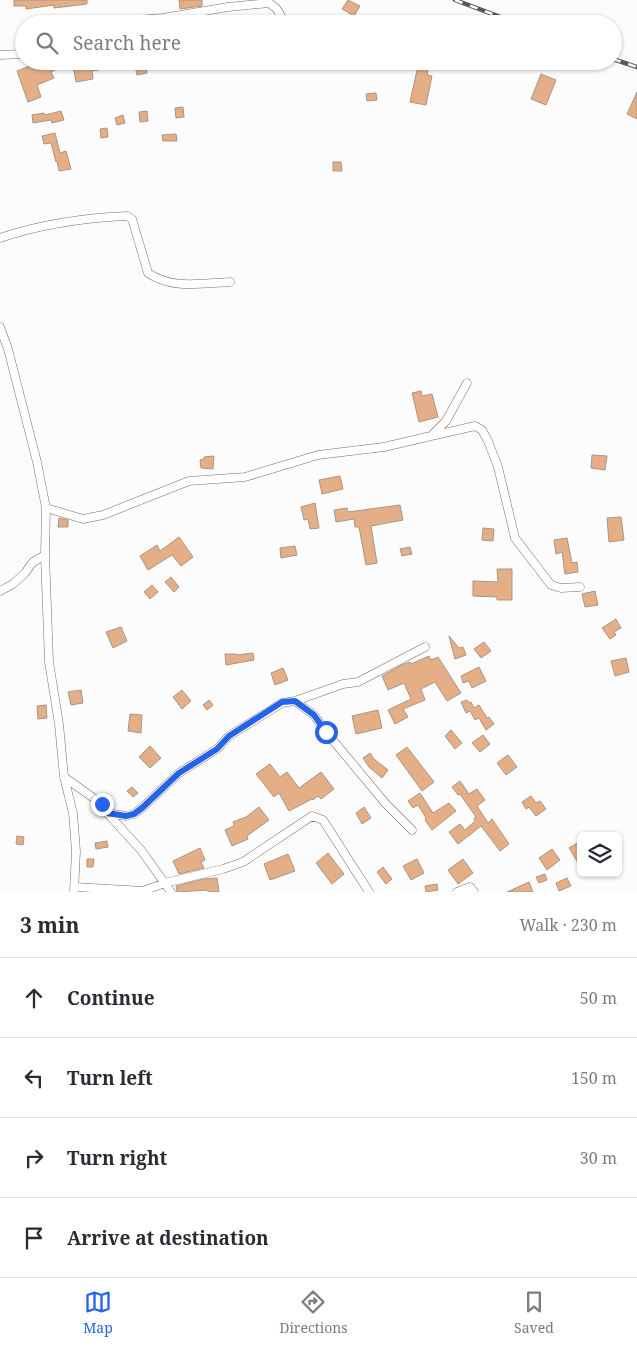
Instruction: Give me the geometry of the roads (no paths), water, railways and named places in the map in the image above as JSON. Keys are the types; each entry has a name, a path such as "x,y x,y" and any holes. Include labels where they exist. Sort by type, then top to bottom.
{"street":[{"path":"181,15 228,7 269,3 276,8 280,15"},
{"path":"0,55 15,54"},
{"path":"0,238 20,231 65,221 127,216 132,219 148,273 154,277 181,285 230,282"},
{"path":"0,327 8,349 37,462 46,508 45,555 48,662 59,724 64,777 73,813 76,851 75,890 143,891 165,883 223,869 243,862 312,816 323,820 370,892"},
{"path":"431,436 446,421 467,383"},
{"path":"46,508 83,519 103,516 189,481 245,477 318,455 384,447 475,426 482,430 488,440 498,466 515,538 551,585 561,588 580,587"},
{"path":"0,590 13,584 33,562 45,555"},
{"path":"107,813 126,816 134,814 179,773 217,749 229,736 282,702 295,701 344,684 358,682 425,647"},
{"path":"295,701 314,715 386,804 412,830"},
{"path":"64,777 102,804 107,813 141,850 171,892"},
{"path":"456,892 470,887 474,892"}],"railway":[{"path":"455,0 495,15"},
{"path":"622,62 637,67"}]}
